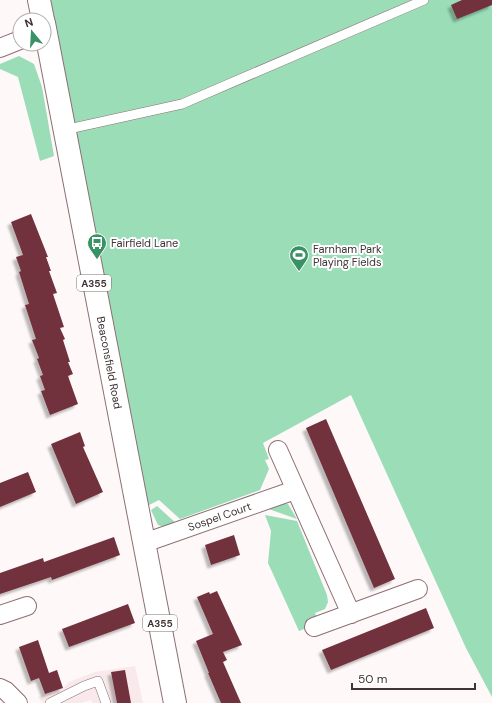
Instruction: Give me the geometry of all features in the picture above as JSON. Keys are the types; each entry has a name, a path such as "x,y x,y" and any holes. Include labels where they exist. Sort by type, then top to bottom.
{"main road":[{"name":"Beaconsfield Road","path":"39,0 41,12"},
{"name":"Beaconsfield Road","path":"49,52 176,703"}],"street":[{"path":"0,48 12,43"},
{"path":"278,450 351,614"},
{"name":"Sospel Court","path":"144,543 296,490"},
{"path":"314,627 418,589"},
{"path":"0,616 27,606"},
{"path":"0,688 18,703"}],"lane":[{"path":"64,130 182,104 424,0"},
{"path":"50,703 84,686 98,682 106,703"}],"shaded area":[{"path":"135,666 143,703 92,703 91,700 81,703 43,703 38,697 63,688 69,682 95,672"}],"green space":[{"name":"Farnham Park Playing Fields","path":"46,0 492,0 492,697 466,648 351,395 263,443 269,459 265,460 269,469 260,490 180,519 159,500 147,506 52,30 52,12 48,12"},
{"path":"19,56 34,64 42,87 54,156 40,161 18,77 0,69 0,64"},
{"path":"278,501 288,504 297,519 260,506"},
{"path":"157,506 177,524 165,527 158,525 151,510"},
{"path":"265,515 297,521 327,595 328,602 325,609 315,613 319,623 299,631 268,563 271,531"}],"building":[{"path":"462,0 492,0 492,5 457,19 451,5"},
{"path":"31,214 48,257 46,257 51,271 49,271 57,293 53,294 64,327 60,328 65,339 63,340 70,362 68,362 73,374 68,376 78,404 50,415 41,391 45,390 40,376 43,375 37,359 39,358 32,340 36,339 25,305 29,304 16,257 23,255 11,222"},
{"path":"326,419 395,579 374,588 306,428"},
{"path":"80,432 85,446 83,447 103,492 76,504 51,444"},
{"path":"28,472 36,492 0,507 0,483"},
{"path":"234,535 240,555 211,565 205,545"},
{"path":"114,537 120,555 52,580 51,577 0,594 0,573 43,558 44,562"},
{"path":"217,591 242,645 223,652 227,660 223,662 241,703 221,703 196,641 213,634 197,597 209,592 210,594"},
{"path":"128,604 135,623 69,647 62,629"},
{"path":"426,608 434,628 331,670 322,650"},
{"path":"38,640 49,673 57,670 63,688 45,694 39,678 31,681 19,647"},
{"path":"125,670 131,703 117,703 111,672"}],"place":[{"name":"Fairfield Lane","path":"97,260"},
{"name":"Farnham Park Playing Fields","path":"299,272"}]}
